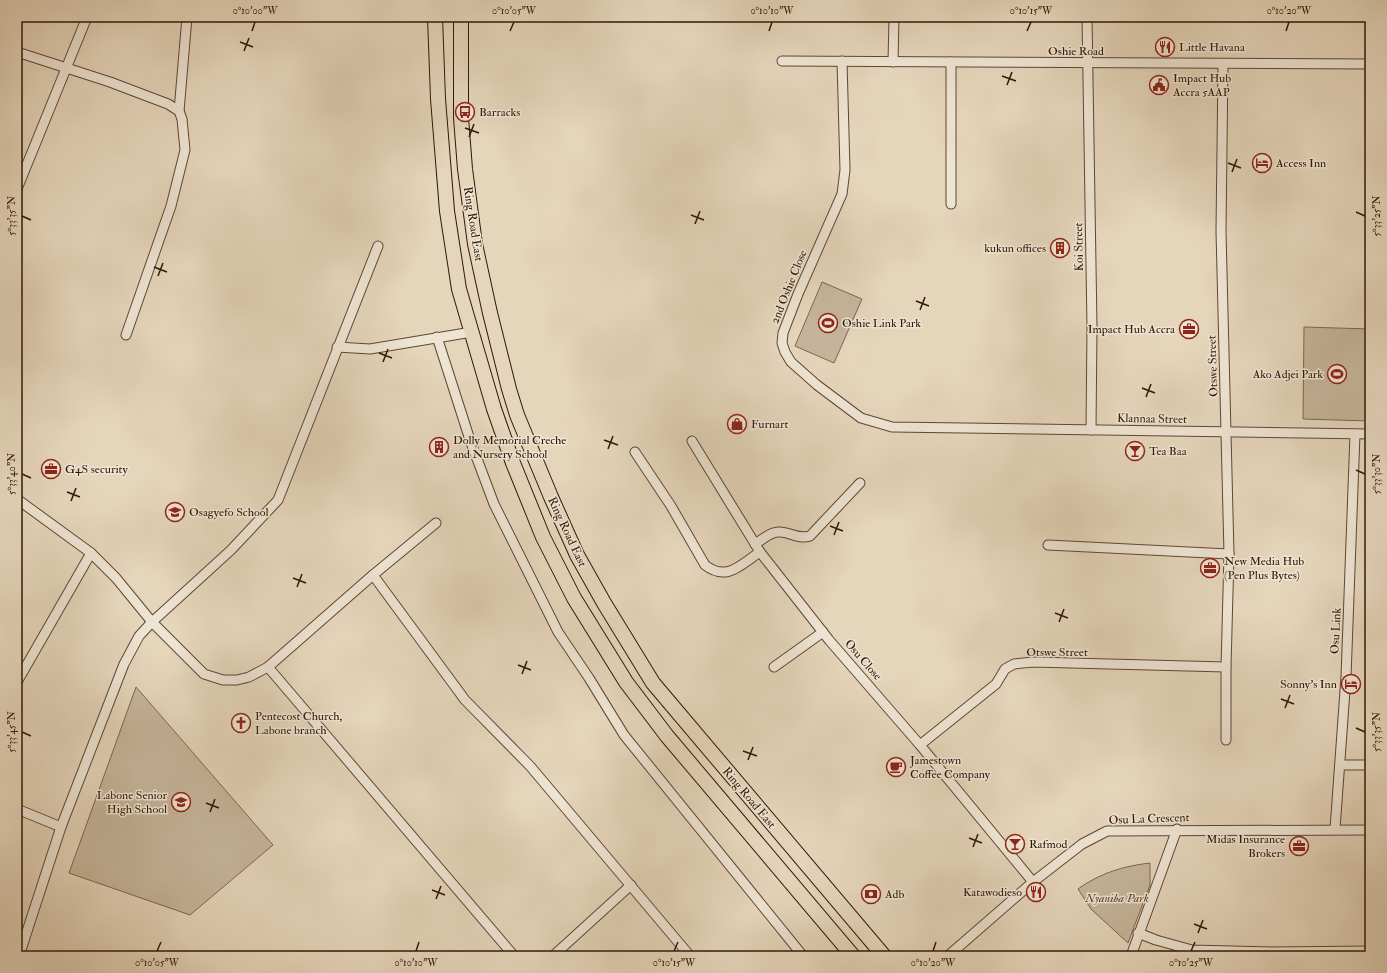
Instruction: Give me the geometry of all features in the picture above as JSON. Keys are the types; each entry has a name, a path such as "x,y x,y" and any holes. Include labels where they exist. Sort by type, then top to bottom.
{"main road":[{"name":"Ring Road East","path":"435,17 438,99 448,228 459,289 494,409 543,537 574,598 626,682 667,736 853,956"},
{"name":"Ring Road East","path":"461,17 461,118 464,169 475,244 508,389 551,497 577,554 600,596 653,683 884,956"},
{"path":"531,507 542,505 551,497"}],"street":[{"path":"17,188 87,17"},
{"path":"126,335 171,206 185,150 184,128 179,112 187,17"},
{"path":"893,62 894,17"},
{"name":"Koi Street","path":"1087,17 1092,327 1091,430"},
{"path":"17,52 110,82 168,104 179,112"},
{"name":"Oshie Road","path":"782,61 1370,64"},
{"name":"2nd Oshie Close","path":"842,61 845,170 842,194 812,261 783,333 782,343 785,352 799,371 861,418 892,427 934,427"},
{"path":"951,62 951,204"},
{"name":"Otswe Street","path":"1223,64 1221,231 1229,554 1226,740"},
{"path":"19,956 61,827 124,664 139,636 152,622 231,550 278,500 378,246"},
{"path":"337,347 370,349 403,345 437,337 472,332"},
{"path":"437,337 470,440 494,504 558,632 589,678 624,735 803,956"},
{"name":"Klannaa Street","path":"934,427 1370,434"},
{"name":"Osu Link","path":"1335,830 1352,545 1355,434"},
{"name":"Osu Close","path":"692,441 760,552 823,632 920,745 1033,882"},
{"path":"635,452 671,506 705,565 712,571 721,574 730,572 760,552"},
{"path":"755,544 772,533 779,531 804,538 810,536 860,483"},
{"path":"17,499 91,553 116,578 152,622 204,674 223,680 237,680 249,677 268,667 373,575 436,523"},
{"path":"1048,545 1229,554"},
{"path":"17,682 91,553"},
{"path":"373,575 465,700 530,766 690,956"},
{"path":"774,667 823,632"},
{"name":"Otswe Street","path":"920,745 996,684 1005,669 1014,664 1033,662 1226,667"},
{"path":"268,667 514,956"},
{"path":"1340,765 1370,765"},
{"path":"17,809 61,827"},
{"path":"1131,956 1138,933 1177,829"},
{"name":"Osu La Crescent","path":"951,955 1033,882 1082,844 1107,831 1177,829 1370,830"},
{"path":"553,956 631,885"},
{"path":"1138,933 1156,940 1192,950 1272,952 1370,951"}],"green space":[{"name":"Oshie Link Park","path":"822,282 862,299 834,363 795,346"},
{"name":"Ako Adjei Park","path":"1304,327 1370,329 1370,421 1303,419"},
{"path":"136,687 273,845 190,915 69,873"},
{"name":"Nyaniba Park","path":"1150,863 1150,885 1128,943 1091,909 1078,889 1086,883 1112,871"}],"place":[{"name":"Little Havana","path":"1165,47"},
{"name":"Impact Hub Accra 5AAP","path":"1159,85"},
{"name":"Barracks","path":"465,112"},
{"name":"Access Inn","path":"1262,163"},
{"name":"kukun offices","path":"1060,248"},
{"name":"Oshie Link Park","path":"828,323"},
{"name":"Impact Hub Accra","path":"1189,329"},
{"name":"Ako Adjei Park","path":"1337,374"},
{"name":"Furnart","path":"737,424"},
{"name":"Dolly Memorial Creche and Nursery School","path":"439,447"},
{"name":"Tea Baa","path":"1135,451"},
{"name":"G4S security","path":"51,469"},
{"name":"Osagyefo School","path":"175,512"},
{"name":"New Media Hub (Pen Plus Bytes)","path":"1210,568"},
{"name":"Sonny's Inn","path":"1351,684"},
{"name":"Pentecost Church, Labone branch","path":"241,723"},
{"name":"Jamestown Coffee Company","path":"896,767"},
{"name":"Labone Senior High School","path":"181,802"},
{"name":"Rafmod","path":"1015,844"},
{"name":"Midas Insurance Brokers","path":"1299,846"},
{"name":"Katawodieso","path":"1036,892"},
{"name":"Adb","path":"871,894"}]}
